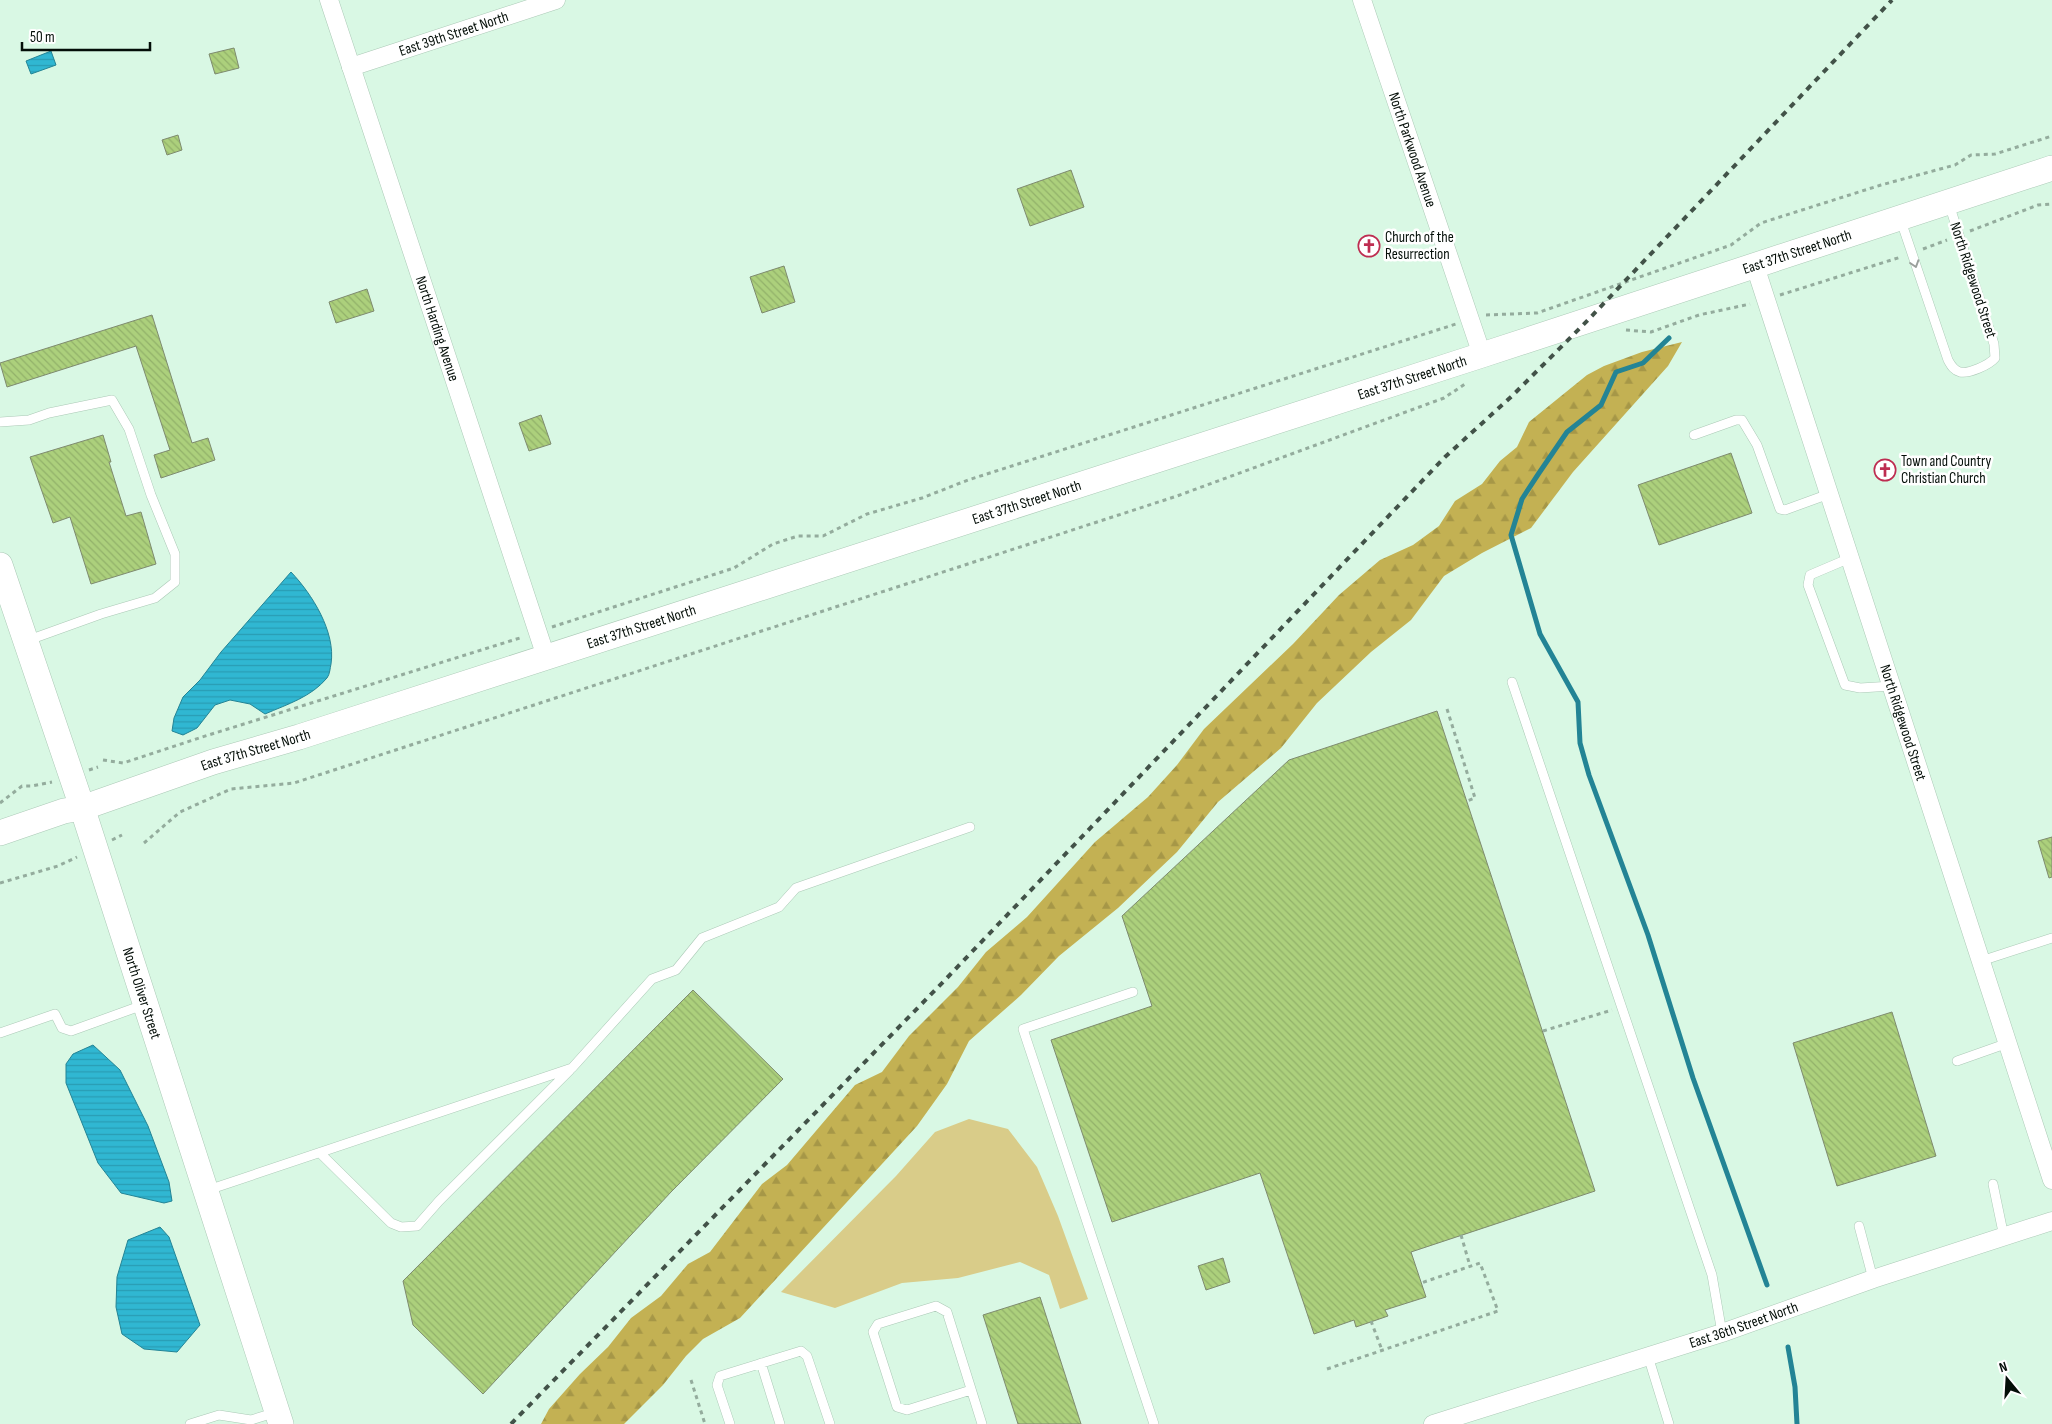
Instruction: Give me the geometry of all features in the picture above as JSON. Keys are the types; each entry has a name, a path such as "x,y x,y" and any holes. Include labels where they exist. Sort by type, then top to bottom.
{"main road":[{"name":"East 37th Street North","path":"0,832 64,811 82,808 213,762 299,737 1482,355 2052,168"},
{"name":"North Oliver Street","path":"0,565 82,808 279,1418"}],"street":[{"name":"North Harding Avenue","path":"328,0 546,657"},
{"name":"East 39th Street North","path":"351,66 556,0"},
{"name":"North Parkwood Avenue","path":"1368,2 1482,355"},
{"name":"North Ridgewood Street","path":"1755,266 2052,1180"},
{"name":"East 36th Street North","path":"1433,1424 1722,1332 1873,1279 2052,1221"}],"lane":[{"name":"North Ridgewood Street","path":"1911,253 1942,348 1952,368 1960,372 1990,363 1995,358 1994,344 1948,202"},
{"path":"1900,218 1911,253"},
{"path":"0,422 29,420 49,413 112,400 129,429 151,495 175,554 175,582 155,598 101,614 26,641"},
{"path":"1694,435 1736,420 1742,420 1757,445 1780,509 1784,510 1829,494"},
{"path":"1850,558 1810,575 1808,585 1844,685 1860,688 1892,686"},
{"path":"1512,682 1712,1275 1722,1332"},
{"path":"320,1153 392,1223 401,1227 417,1226 439,1201 572,1068 652,979 676,970 702,938 779,907 796,888 970,827"},
{"path":"1981,961 2052,938"},
{"path":"1133,992 1023,1029 1154,1424"},
{"path":"0,1033 55,1014 62,1028 72,1031 145,1004"},
{"path":"1957,1061 2008,1043"},
{"path":"206,1190 572,1068"},
{"path":"1993,1184 2004,1237"},
{"path":"1859,1226 1873,1279"},
{"path":"971,1390 907,1410 897,1406 873,1332 878,1324 936,1306 946,1312 982,1424"},
{"path":"730,1424 717,1385 720,1376 801,1351 807,1356 830,1424"},
{"path":"1648,1356 1669,1424"},
{"path":"761,1363 780,1424"},
{"path":"190,1424 219,1415 249,1422 279,1418"}],"path":[{"path":"103,760 124,763 538,632 734,568 773,544 798,536 823,536 867,514 922,498 968,480 1402,339 1485,315 1537,313 1732,246 1761,223 1882,185 1955,166 1971,155 1994,154 2052,136"},
{"path":"1617,329 1651,332 1699,315 1766,299 1911,253 2038,205 2052,204"},
{"path":"144,843 180,812 231,789 294,783 1177,496 1444,398 1467,382"},
{"path":"1447,709 1475,798 1467,800"},
{"path":"0,803 22,786 32,786"},
{"path":"0,883 58,866"},
{"path":"1543,1031 1622,1007"},
{"path":"1461,1235 1470,1266"},
{"path":"1327,1368 1498,1312 1480,1262 1421,1283"},
{"path":"1371,1321 1382,1350"},
{"path":"690,1380 705,1424"}],"shaded area":[{"path":"969,1119 1008,1129 1037,1167 1058,1216 1088,1299 1060,1309 1049,1275 1020,1262 958,1278 902,1283 835,1308 781,1292 896,1176 935,1132"}],"green space":[{"path":"1682,342 1668,366 1573,472 1531,528 1482,553 1444,576 1411,620 1371,652 1317,703 1281,748 1218,802 1177,852 1118,908 1059,956 1021,995 969,1041 947,1084 917,1126 740,1318 703,1339 686,1356 663,1385 624,1424 541,1424 549,1409 580,1374 608,1347 631,1318 661,1296 688,1264 710,1252 762,1184 787,1165 855,1085 882,1072 909,1036 958,987 986,952 1027,917 1095,842 1148,797 1177,765 1204,729 1293,644 1339,595 1380,560 1413,545 1439,526 1455,501 1482,484 1500,461 1517,447 1529,422 1587,375 1604,366 1642,352"}],"water":[{"path":"51,51 56,65 31,74 26,61"},
{"path":"291,572 314,602 326,627 332,652 327,678 321,685 306,695 265,714 250,704 230,700 215,705 197,728 183,735 172,731 174,718 183,697 200,680 221,652"},
{"path":"93,1045 120,1070 148,1126 169,1182 172,1201 164,1203 121,1193 98,1163 66,1083 66,1064 73,1054"},
{"path":"160,1227 169,1237 200,1325 177,1352 144,1349 122,1334 116,1307 117,1277 128,1240"}],"building":[{"path":"234,48 239,68 215,74 209,54"},
{"path":"178,135 182,150 167,155 162,140"},
{"path":"1071,170 1084,207 1030,226 1017,189"},
{"path":"784,266 795,302 762,313 750,277"},
{"path":"367,289 374,311 336,323 329,302"},
{"path":"152,315 192,443 208,438 215,460 161,478 154,455 170,450 136,346 7,387 0,363"},
{"path":"541,415 551,444 529,451 519,423"},
{"path":"103,435 111,462 109,462 126,516 141,512 156,564 91,584 70,517 53,523 30,457"},
{"path":"1731,453 1752,513 1659,545 1638,485"},
{"path":"1437,711 1595,1191 1411,1252 1426,1297 1385,1310 1388,1316 1356,1327 1354,1320 1314,1334 1260,1173 1112,1222 1051,1040 1152,1006 1122,916 1289,760"},
{"path":"2052,837 2052,877 2049,878 2038,841"},
{"path":"693,990 783,1079 671,1192 483,1394 413,1325 403,1281"},
{"path":"1892,1012 1936,1156 1837,1186 1793,1043"},
{"path":"1223,1258 1230,1282 1206,1290 1198,1266"},
{"path":"1040,1297 1081,1424 1018,1424 983,1315"}],"waterway":[{"path":"1669,338 1643,363 1616,372 1601,405 1567,432 1522,499 1511,535 1540,634 1578,702 1580,743 1589,775 1648,935 1693,1078 1767,1285"},
{"path":"1788,1347 1795,1387 1797,1424"}],"railway":[{"path":"511,1424 945,980 1445,457 1513,395 1588,320 1892,0"}],"place":[{"name":"Church of the Resurrection","path":"1369,246"},
{"name":"Town and Country Christian Church","path":"1885,470"}]}
